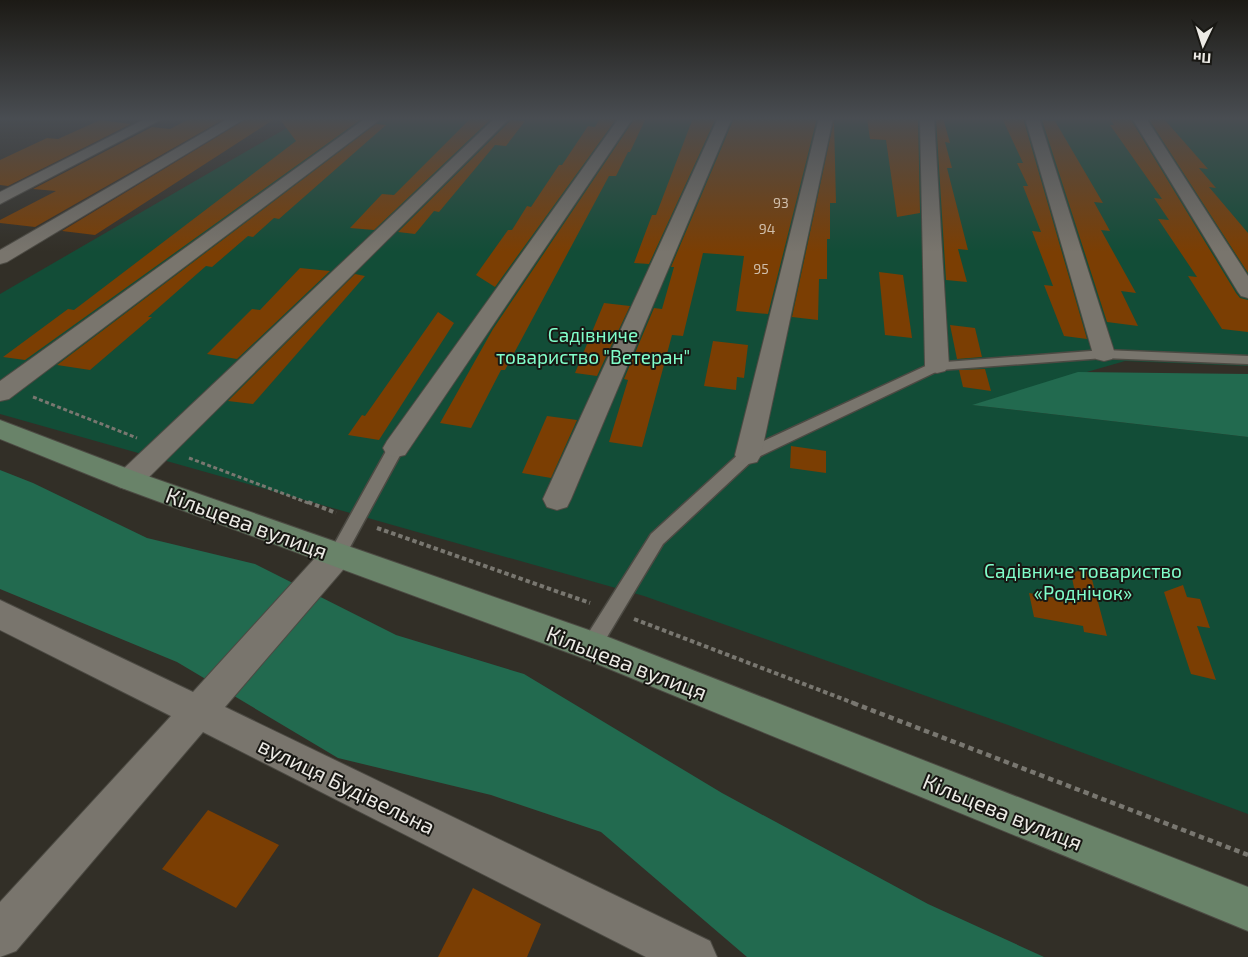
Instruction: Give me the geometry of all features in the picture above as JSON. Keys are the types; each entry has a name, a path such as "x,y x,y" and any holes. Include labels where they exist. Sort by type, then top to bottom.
{"main road":[{"name":"Кільцева вулиця","path":"0,429 129,480 591,646 1248,909"}],"street":[{"path":"0,199 70,163"},
{"path":"0,258 163,163"},
{"path":"0,393 314,163"},
{"path":"129,480 457,163"},
{"path":"396,448 595,163"},
{"path":"557,499 705,163"},
{"path":"748,455 816,163"},
{"path":"929,163 937,366"},
{"path":"1046,163 1104,354"},
{"path":"1167,163 1248,292"},
{"path":"0,935 337,555"},
{"name":"вулиця Будівельна","path":"0,614 694,957"}],"lane":[{"path":"591,646 658,539 748,455 937,366 1104,354 1248,360"},
{"path":"337,555 396,448"}],"green space":[{"name":"Садівниче товариство \"Ветеран\"","path":"227,163 1248,163 1248,366 1125,361 973,405 1248,437 1248,814 1008,725 644,596 0,414 0,294"},
{"path":"1078,372 1248,374 1248,437 972,405"},
{"path":"0,470 33,483 147,538 255,564 396,635 524,674 722,793 928,904 1044,957 747,957 601,832 491,795 338,758 177,662 0,589"}],"building":[{"path":"0,163 54,163 8,186 0,185"},
{"path":"84,163 148,163 35,227 0,223 0,220 56,191 33,189"},
{"path":"174,163 207,163 95,235 62,231"},
{"path":"268,163 301,163 25,360 3,357 68,309 74,310"},
{"path":"325,163 343,163 279,219 274,218 253,237 248,236 212,267 206,266 148,317 152,317 90,370 57,365"},
{"path":"426,163 445,163 374,230 350,228 382,194 394,195"},
{"path":"468,163 480,163 439,212 434,211 415,234 398,232"},
{"path":"564,163 585,163 495,287 476,275 508,230 512,230 527,206 531,207 559,165"},
{"path":"605,163 623,163 616,176 609,176 505,370 501,370 471,428 440,423 493,329"},
{"path":"676,163 696,163 649,264 634,263 652,215 656,215"},
{"path":"715,163 806,163 768,314 736,311 744,256 703,253 683,336 672,335 642,447 609,442 628,380 624,379 654,308 662,309 674,267 671,267"},
{"path":"825,163 835,163 836,203 830,203 830,239 827,239 827,279 819,279 818,320 792,317"},
{"path":"889,163 919,163 920,213 897,217"},
{"path":"939,163 951,163 952,168 947,168 968,250 958,249 967,282 946,280"},
{"path":"1017,163 1036,163 1087,339 1064,336 1044,285 1053,286 1032,231 1041,232 1023,186 1028,186"},
{"path":"1056,163 1079,163 1103,203 1094,202 1110,231 1101,230 1136,293 1121,291 1138,326 1107,322"},
{"path":"1136,163 1157,163 1236,293 1240,298 1248,300 1248,332 1222,329 1188,276 1197,277 1158,219 1169,220 1154,198 1162,199"},
{"path":"1177,163 1202,163 1208,169 1199,168 1216,188 1209,187 1248,233 1248,273"},
{"path":"300,268 330,271 237,359 207,354 252,309 260,310"},
{"path":"879,272 903,275 912,338 885,335"},
{"path":"355,274 365,276 253,404 228,401"},
{"path":"604,303 630,306 597,376 575,373"},
{"path":"438,312 454,323 379,440 348,435 362,415 365,416"},
{"path":"950,325 975,328 982,357 957,359"},
{"path":"713,341 748,345 744,378 737,377 736,390 704,386"},
{"path":"985,369 991,391 963,387 959,370"},
{"path":"547,416 577,420 551,478 522,473"},
{"path":"791,446 826,451 826,473 790,468"},
{"path":"1089,568 1107,636 1084,632 1083,626 1034,617 1029,593 1077,602 1071,573"},
{"path":"1183,585 1187,597 1200,599 1210,628 1197,626 1216,680 1191,674 1164,592"},
{"path":"208,810 279,845 236,908 162,869"},
{"path":"473,888 541,924 527,957 438,957"}],"park label":[{"name":"Садівниче товариство «Роднічок»","path":"1083,581"}]}
